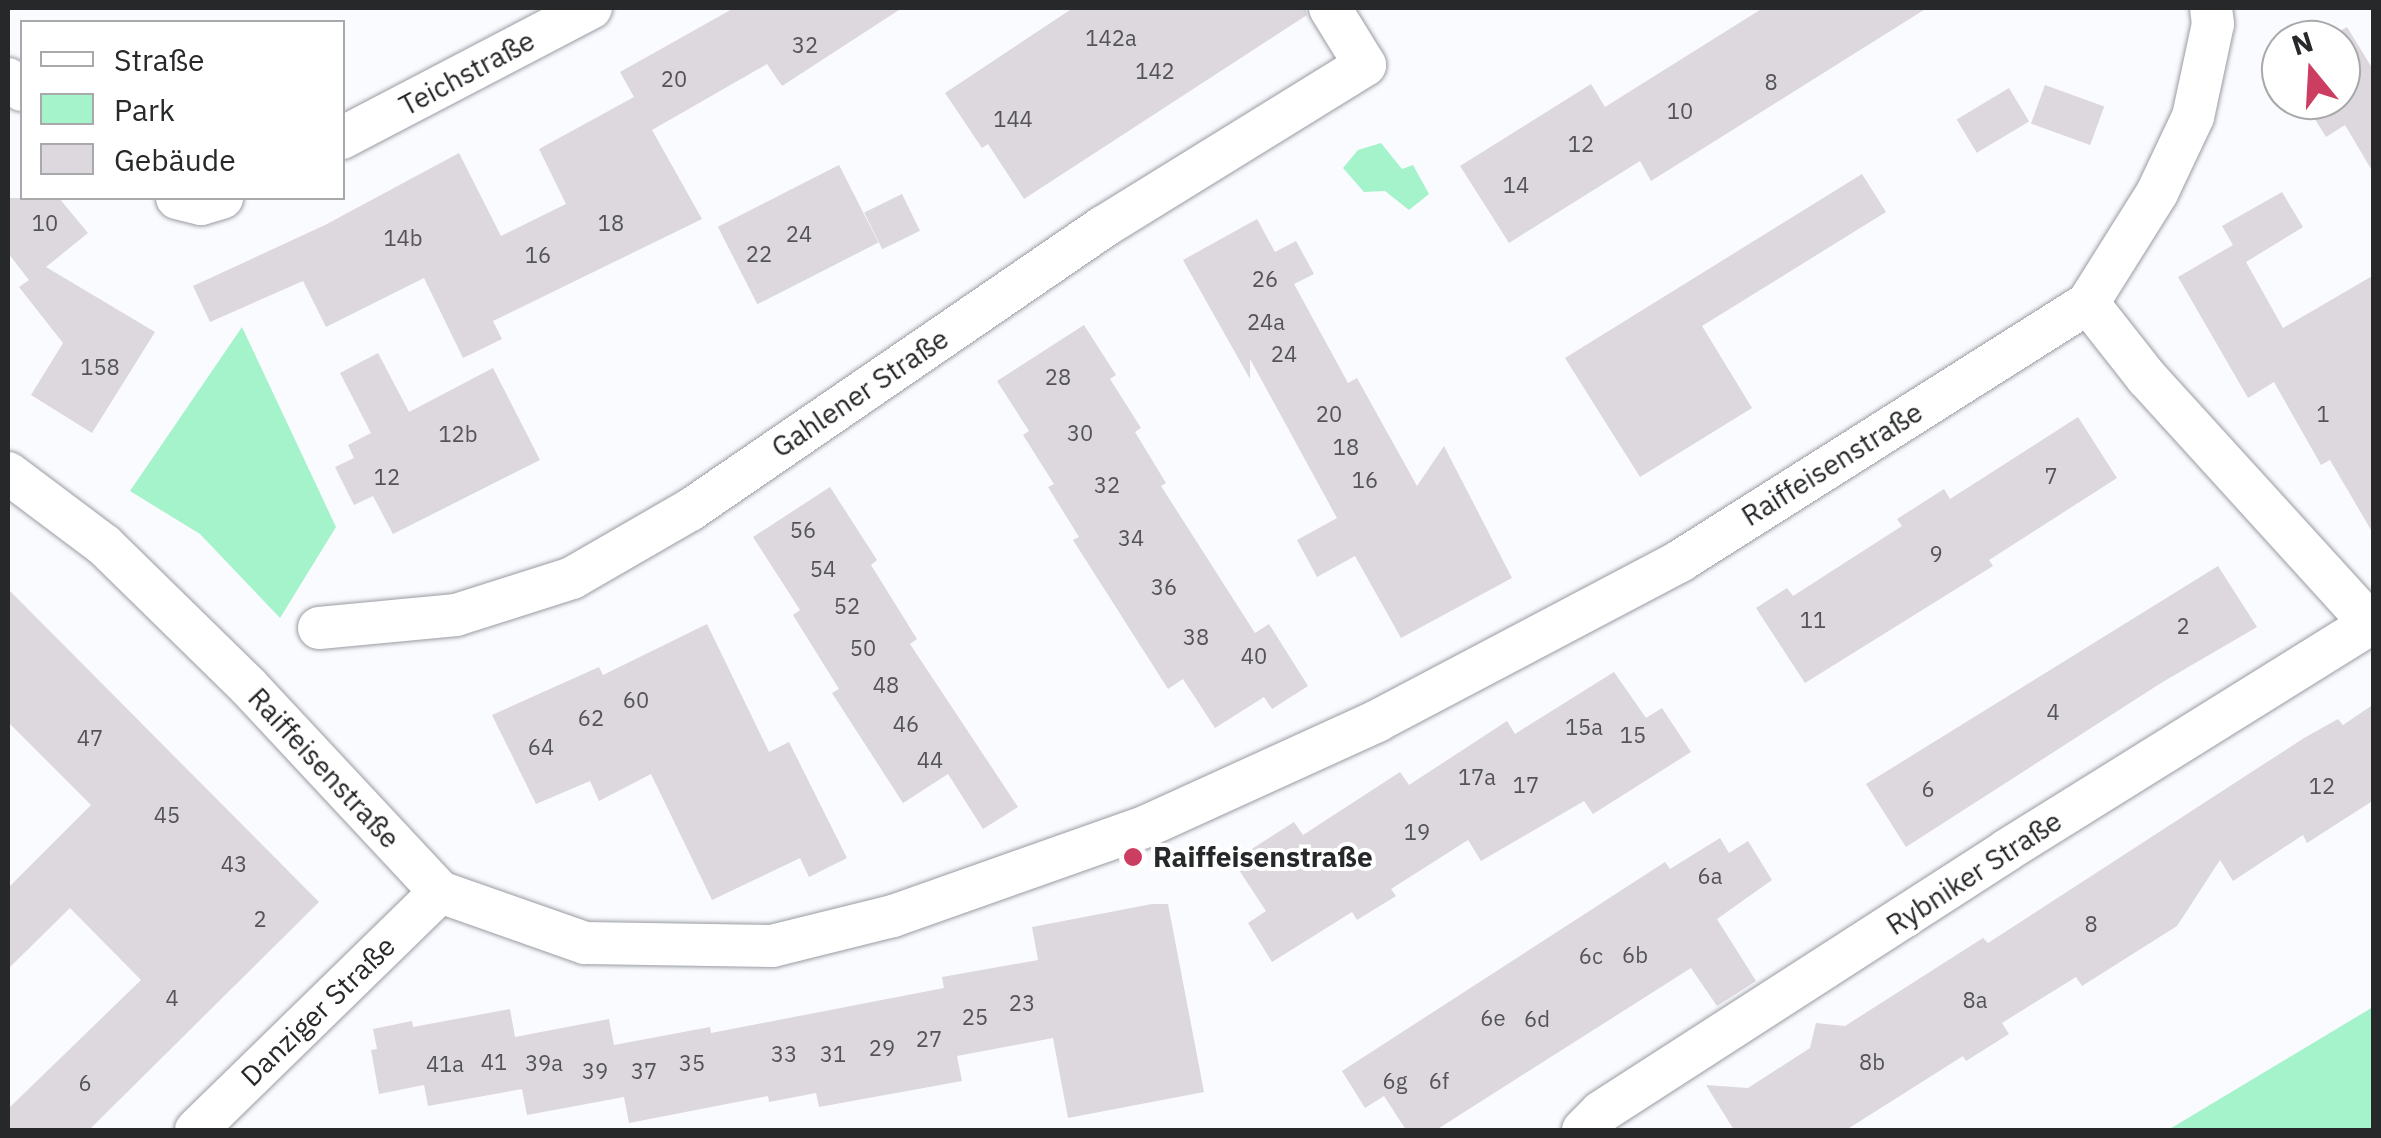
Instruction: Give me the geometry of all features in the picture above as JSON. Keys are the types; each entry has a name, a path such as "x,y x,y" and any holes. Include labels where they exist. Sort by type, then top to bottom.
{"street":[{"name":"Teichstraße","path":"345,136 592,8"},
{"name":"Gahlener Straße","path":"319,628 456,616 572,578 690,510 1102,227 1364,65 1330,8"},
{"name":"Raiffeisenstraße","path":"8,473 104,545 248,686 440,892 585,943 772,946 893,916 1126,833 1378,721 1680,561 2088,303 2157,193 2193,117 2213,24 2212,8"},
{"path":"184,200 201,204 215,200"},
{"name":"Rybniker Straße","path":"1583,1130 1601,1112 2007,850 2372,623 2147,378 2088,303"},
{"name":"Danziger Straße","path":"196,1130 440,892"}],"green space":[{"path":"1381,143 1402,169 1413,165 1429,194 1409,210 1385,191 1364,192 1343,168 1358,150"},
{"path":"242,327 336,527 280,618 200,534 130,491"},
{"path":"2373,1007 2373,1130 2168,1130"}],"building":[{"path":"734,8 902,8 782,86 767,64 652,130 702,219 493,321 502,339 463,358 424,278 326,327 303,281 210,322 193,286 325,225 459,153 501,236 566,204 539,149 634,97 620,72"},
{"path":"1073,8 1305,8 1307,15 1024,199 988,144 982,148 945,93"},
{"path":"1763,8 1927,8 1651,181 1640,161 1509,243 1460,166 1591,84 1605,107"},
{"path":"2361,50 2374,71 2374,174 2345,125 2326,137 2315,120 2361,120"},
{"path":"2045,85 2104,107 2090,145 2031,124"},
{"path":"2009,88 2029,121 1977,153 1957,119"},
{"path":"839,165 878,243 757,304 718,227"},
{"path":"1862,174 1886,212 1702,326 1752,408 1640,477 1565,358"},
{"path":"2282,192 2303,227 2246,262 2283,328 2374,275 2374,535 2330,460 2321,465 2274,382 2248,398 2178,277 2233,245 2222,226"},
{"path":"902,194 920,231 882,249 864,212"},
{"path":"8,198 61,200 88,233 46,267 155,332 92,433 31,395 63,343 19,287 29,280 8,253"},
{"path":"1257,219 1275,252 1296,241 1314,274 1294,284 1348,383 1357,378 1417,486 1444,446 1512,578 1401,638 1355,556 1317,577 1297,540 1337,518 1250,359 1250,379 1183,260"},
{"path":"1084,325 1116,375 1110,379 1141,428 1135,432 1166,483 1161,486 1255,633 1269,624 1308,686 1272,709 1264,697 1215,728 1183,679 1168,689 1073,540 1079,537 1048,487 1054,484 1023,435 1029,431 997,381"},
{"path":"378,353 409,412 493,368 540,460 393,534 373,496 354,505 335,467 354,458 348,445 371,433 340,373"},
{"path":"2078,417 2117,478 1989,560 1993,566 1805,683 1756,608 1787,588 1793,596 1902,526 1897,519 1944,489 1950,499"},
{"path":"830,487 877,560 871,565 917,639 910,644 1018,807 983,829 948,774 903,803 832,693 839,689 793,615 800,610 753,537"},
{"path":"2218,566 2257,627 2161,683 1906,847 1866,784"},
{"path":"8,589 319,902 89,1130 8,1130 8,1109 141,980 70,908 8,969 8,888 91,805 8,722"},
{"path":"707,624 769,752 789,742 847,858 809,877 800,858 712,900 651,774 599,801 590,781 536,804 492,715 599,667 603,675"},
{"path":"1614,672 1646,718 1662,708 1691,752 1593,814 1584,801 1481,861 1468,840 1391,889 1396,896 1357,920 1352,912 1272,962 1248,923 1266,911 1233,861 1294,822 1303,835 1400,772 1409,785 1507,721 1515,734"},
{"path":"2374,704 2374,800 2307,843 2303,835 2233,881 2220,860 2177,926 2082,986 2076,977 2002,1023 2009,1034 1966,1061 1963,1056 1846,1130 1734,1130 1706,1085 1748,1088 1810,1048 1816,1023 1845,1026 1983,938 1988,943 2304,738 2338,719 2343,725"},
{"path":"1720,838 1729,853 1748,841 1772,880 1717,919 1756,981 1717,1006 1691,968 1436,1130 1406,1130 1384,1096 1365,1108 1342,1071 1665,862 1670,869"},
{"path":"1168,904 1204,1092 1068,1118 1053,1038 957,1056 962,1081 819,1107 816,1093 769,1102 768,1096 629,1123 624,1097 527,1115 522,1089 428,1106 424,1085 379,1094 371,1050 377,1049 373,1029 412,1021 413,1027 510,1009 515,1037 609,1019 614,1045 710,1027 711,1033 944,988 942,977 1038,960 1032,927"}],"place":[{"name":"Raiffeisenstraße","path":"1133,857"}]}
